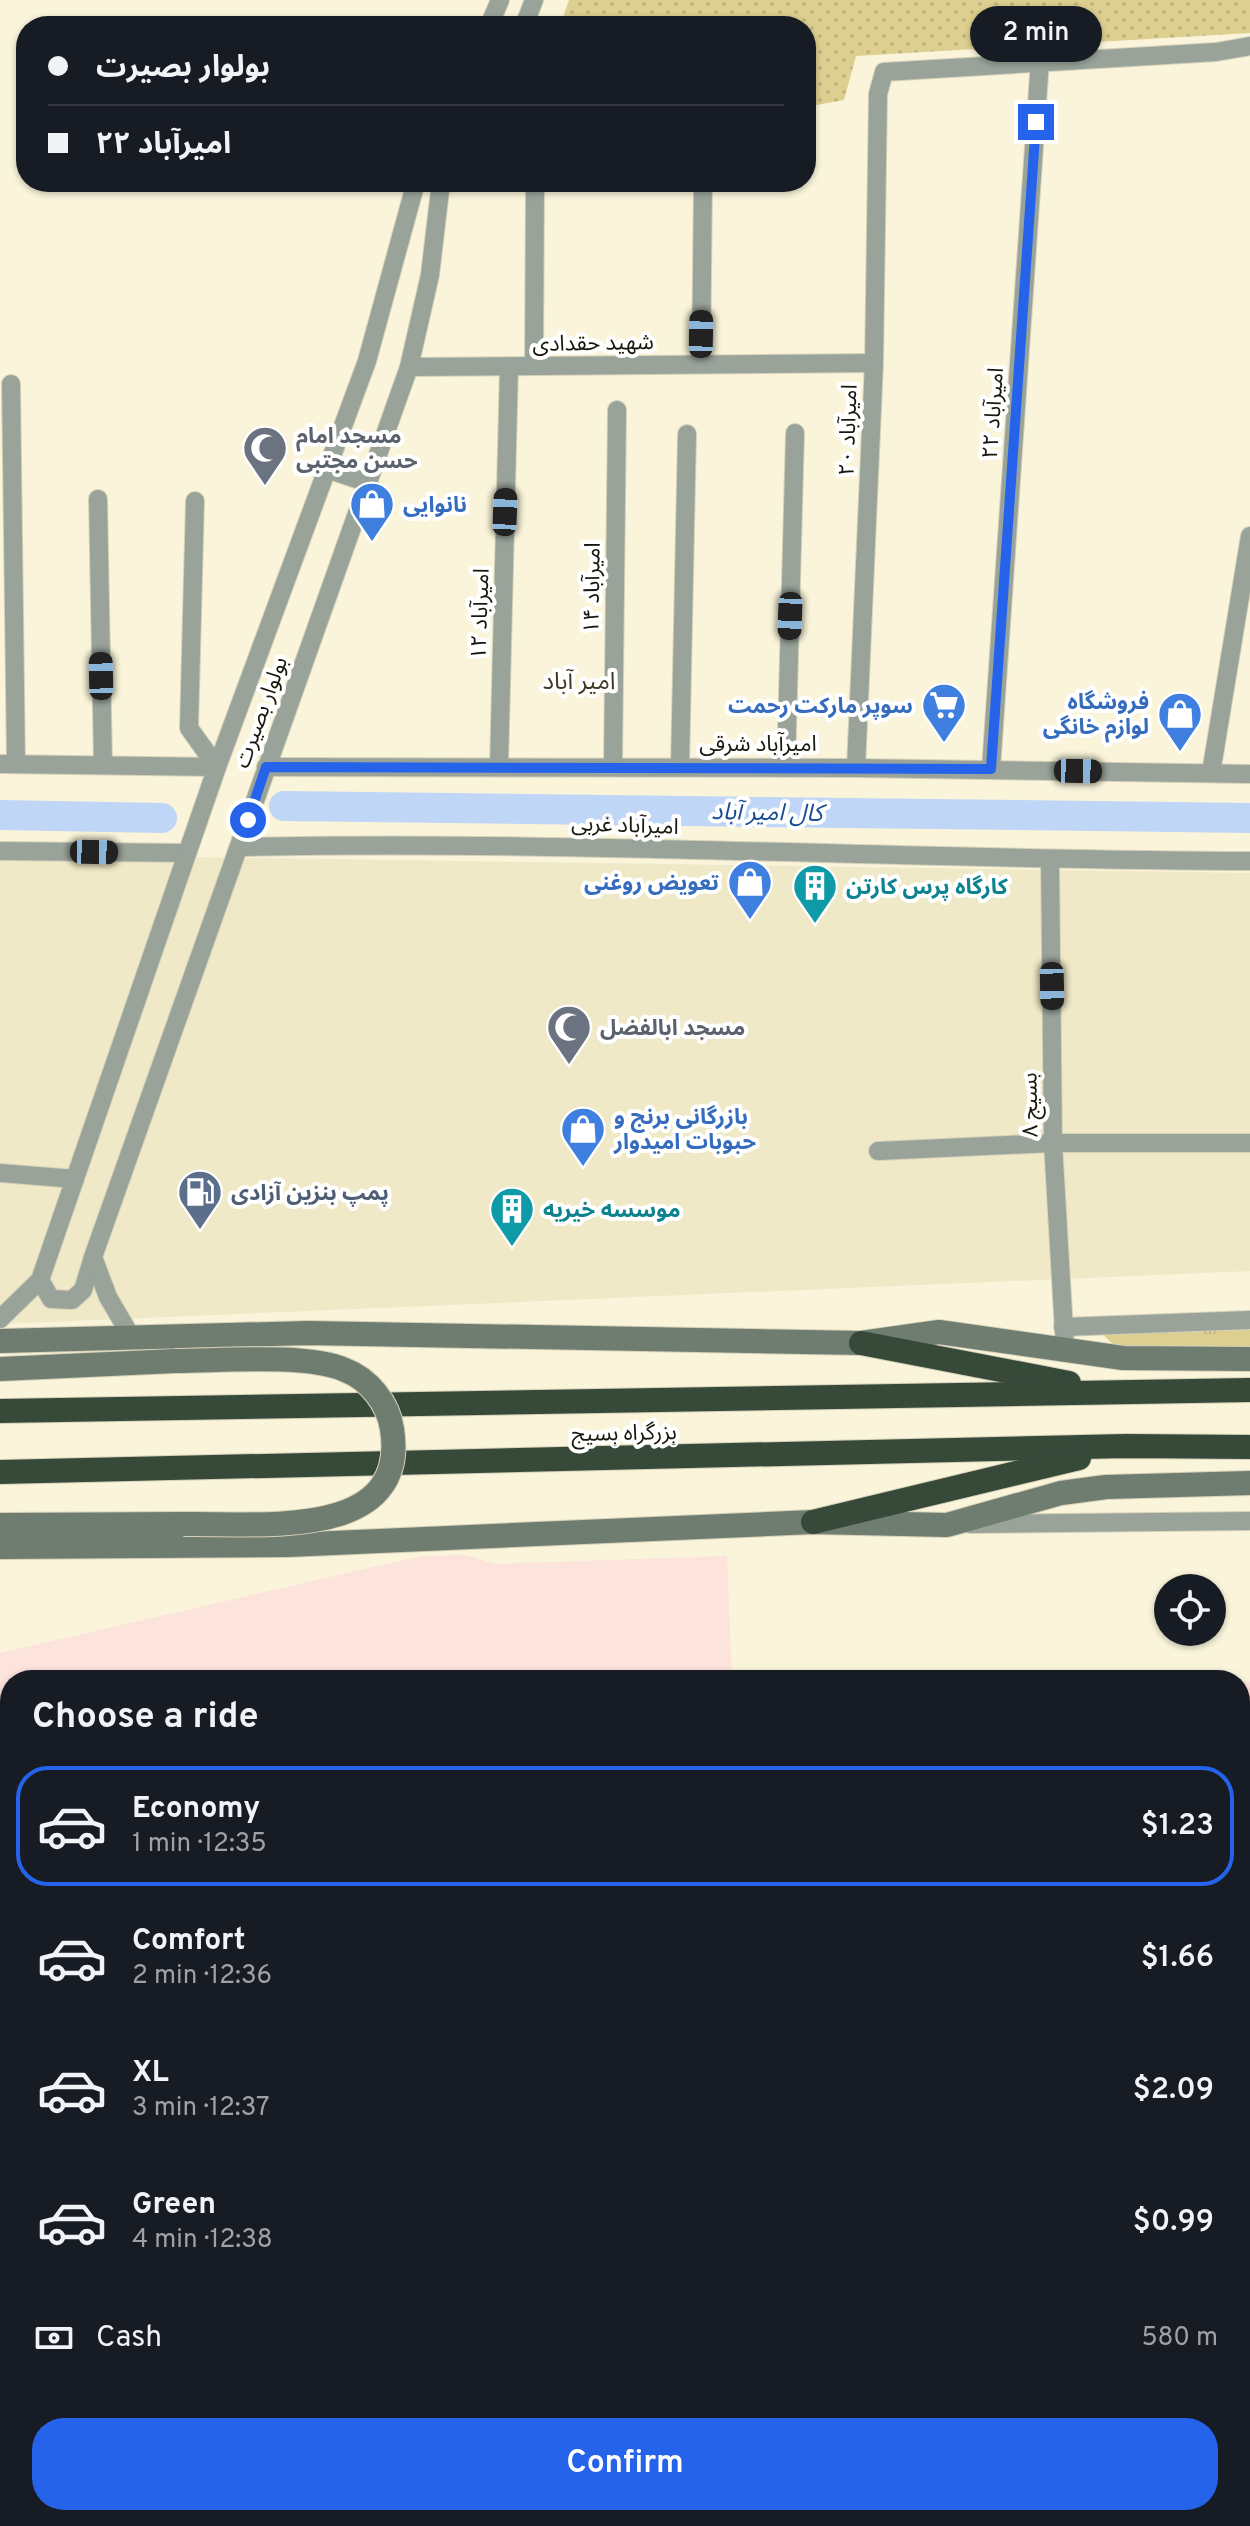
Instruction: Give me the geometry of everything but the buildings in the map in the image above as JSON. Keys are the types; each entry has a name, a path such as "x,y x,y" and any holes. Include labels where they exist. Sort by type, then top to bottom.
{"highway":[{"path":"861,1343 1119,1393"},
{"name":"بزرگراه بسیج","path":"0,1411 1250,1390"},
{"path":"813,1522 1126,1446"},
{"name":"بزرگراه بسیج","path":"0,1472 1126,1446 1250,1447"}],"main road":[{"path":"0,1341 308,1333 861,1343 939,1332 1064,1338 1123,1358 1250,1359"},
{"path":"0,1369 175,1361 307,1363 344,1369 365,1380 383,1403 392,1428 393,1455 384,1480 367,1501 345,1516 318,1521 0,1525"},
{"path":"0,1547 288,1545 813,1522 947,1525 1061,1493 1106,1487 1250,1483"}],"street":[{"path":"1040,60 1216,52 1250,46"},
{"name":"امیرآباد ۲۰","path":"856,768 874,363 878,94 884,72 1040,60"},
{"name":"امیرآباد ۲۲","path":"991,769 1040,60"},
{"name":"بولوار بصیرت","path":"0,1319 40,1280 217,767 371,347 413,192"},
{"name":"بولوار بصیرت","path":"40,1280 51,1299 72,1300 83,1290 409,367 430,275 440,192"},
{"path":"534,366 535,192"},
{"path":"701,364 703,192"},
{"name":"شهید حقدادی","path":"409,367 874,363"},
{"name":"امیرآباد ۱۲","path":"499,766 509,367"},
{"path":"11,384 8,764 217,767"},
{"name":"امیرآباد ۱۴","path":"613,767 617,410"},
{"path":"786,768 795,433"},
{"path":"680,767 687,434"},
{"path":"327,469 368,483"},
{"path":"98,499 103,765"},
{"path":"195,501 189,728 217,767"},
{"path":"1211,773 1250,536"},
{"name":"امیرآباد شرقی","path":"266,767 856,768 1250,774"},
{"name":"امیرآباد غربی","path":"240,847 429,843 1050,860 1250,861"},
{"path":"0,851 187,853"},
{"name":"بسیج ۸","path":"1050,860 1053,1143 1064,1338"},
{"path":"878,1151 1053,1143 1250,1143"},
{"path":"0,1173 75,1179"},
{"path":"93,1257 108,1297 132,1338"},
{"path":"1064,1338 1250,1320"},
{"path":"947,1525 1250,1521"}],"shaded area":[{"path":"0,854 1250,873 1250,1271 0,1324"},
{"path":"466,1555 494,1564 727,1556 732,1670 0,1670 0,1653 421,1556"}],"green space":[{"path":"569,0 1250,0 1250,33 856,56 844,100 816,105 816,16 563,16"},
{"path":"1250,1327 1250,1348 1116,1347 1097,1329"}],"waterway":[{"name":"کال امیر آباد","path":"284,806 1250,818"},
{"name":"کال امیر آباد","path":"0,815 162,818"}],"place":[{"name":"مسجد امام حسن مجتبی","path":"265,487"},
{"name":"نانوایی","path":"372,543"},
{"name":"سوپر مارکت رحمت","path":"944,744"},
{"name":"فروشگاه لوازم خانگی","path":"1180,753"},
{"name":"تعویض روغنی","path":"750,921"},
{"name":"کارگاه پرس کارتن","path":"815,925"},
{"name":"مسجد ابالفضل","path":"569,1066"},
{"name":"بازرگانی برنج و حبوبات امیدوار","path":"583,1168"},
{"name":"پمپ بنزین آزادی","path":"200,1231"},
{"name":"موسسه خیریه","path":"512,1248"}],"district":[{"name":"امیر آباد","path":"579,681"}],"route":[{"path":"248,820 266,767 991,769 1036,122"}]}
